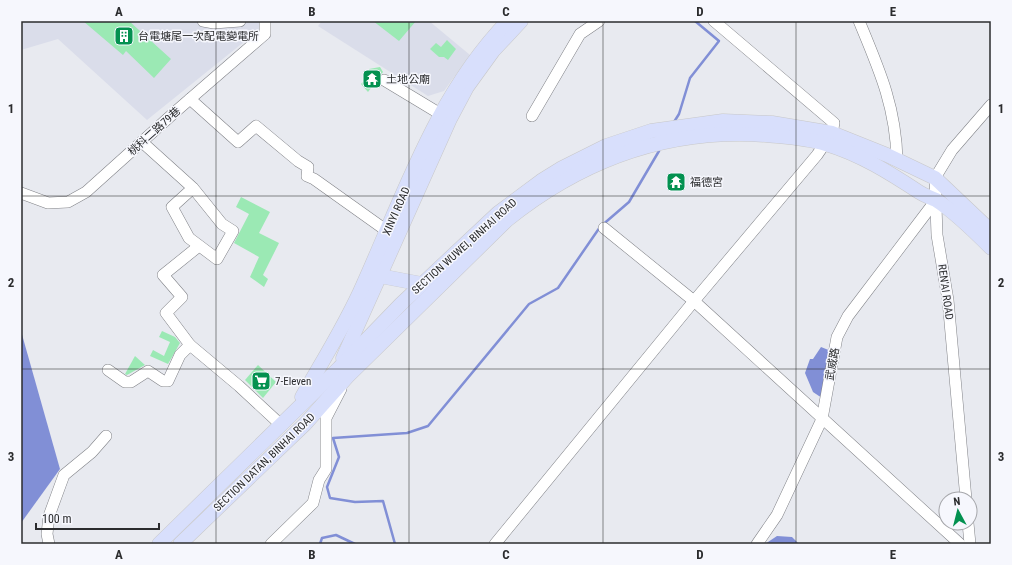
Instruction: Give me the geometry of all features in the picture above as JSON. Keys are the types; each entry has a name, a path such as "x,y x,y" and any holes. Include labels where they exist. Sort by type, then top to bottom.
{"main road":[{"name":"XINYI ROAD","path":"343,373 380,276 445,117 471,64 486,44 508,21"},
{"name":"XINYI ROAD","path":"295,410 362,287 419,157 445,117 493,51 521,21"},
{"name":"SECTION WUWEI, BINHAI ROAD","path":"343,373 422,284 498,214 541,181 562,168 606,146 651,131 722,122 746,121 772,123 829,138 897,160 935,178 991,231"},
{"name":"SECTION WUWEI, BINHAI ROAD","path":"295,410 343,373 507,220 532,200 588,167 638,148 700,136 756,135 829,138 880,166 926,196 936,200 979,235 991,248"},
{"path":"380,276 422,284"},
{"path":"324,358 343,373"},
{"name":"SECTION DATAN, BINHAI ROAD","path":"180,544 304,424 343,373"},
{"name":"SECTION DATAN, BINHAI ROAD","path":"159,544 295,410"}],"street":[{"path":"203,21 214,23 240,21"},
{"name":"桃科二路79巷","path":"21,193 48,203 68,202 86,192 265,34 265,21"},
{"path":"532,116 580,34 598,21"},
{"path":"495,544 829,138 834,122 714,21"},
{"path":"859,21 877,62 890,101 897,144 897,160"},
{"path":"384,80 445,117"},
{"path":"190,99 238,142 256,126 298,161 308,167 307,176 314,179 387,231"},
{"path":"935,178 952,150 986,118 991,105"},
{"path":"142,142 193,188 222,224 233,231 217,259 190,238 172,207 193,188"},
{"name":"REN'AI ROAD","path":"935,178 937,235 948,300 965,491"},
{"name":"武威路","path":"757,544 778,515 822,419 837,337 848,316 936,200"},
{"path":"604,228 694,302 960,544"},
{"path":"199,246 162,275 182,297 166,313 190,345 239,386 280,424"},
{"path":"108,370 125,382 131,382 148,371 163,381 168,381 180,355 190,345"},
{"path":"271,544 314,503 320,480 326,469 326,418 343,373"},
{"path":"49,544 47,534 49,516 64,475 92,452 106,436"},
{"path":"969,531 970,544"}],"shaded area":[{"path":"21,21 274,21 255,33 147,120 58,39 21,50"},
{"path":"322,21 429,21 470,55 444,91 428,96 318,26"}],"water":[{"path":"21,331 60,469 21,523"},
{"path":"821,347 831,351 822,398 813,392 805,373 810,359 813,359"},
{"path":"777,536 792,537 799,544 765,544"}],"building":[{"name":"台電塘尾一次配電變電所","path":"83,21 129,21 171,59 154,78 126,51 123,55"},
{"path":"373,21 416,21 399,41"},
{"path":"447,40 456,49 448,60 444,57 439,57 430,49 436,43 441,47"},
{"name":"土地公廟","path":"380,67 383,72 368,92 361,84 370,74 369,69"},
{"name":"福德宮","path":"672,174 680,175 679,190 672,189"},
{"path":"241,197 270,212 259,233 279,243 263,275 268,279 264,287 250,277 259,257 234,243 249,214 236,207"},
{"path":"162,331 175,337 180,343 168,364 150,356 153,350 164,356 170,342 159,337"},
{"path":"135,356 145,365 127,375 125,374"},
{"name":"7-Eleven","path":"258,365 276,382 263,398 245,380"}],"waterway":[{"path":"674,122 679,114 690,78 719,41 695,21"},
{"path":"395,544 383,501 355,502 330,498 327,487 339,457 333,438 407,433 428,426 529,304 558,288 600,227 629,202 659,151"},
{"path":"320,544 322,538 336,535 355,544"}],"place":[{"name":"台電塘尾一次配電變電所","path":"124,36"},
{"name":"土地公廟","path":"372,79"},
{"name":"福德宮","path":"676,182"},
{"name":"7-Eleven","path":"261,381"}]}
